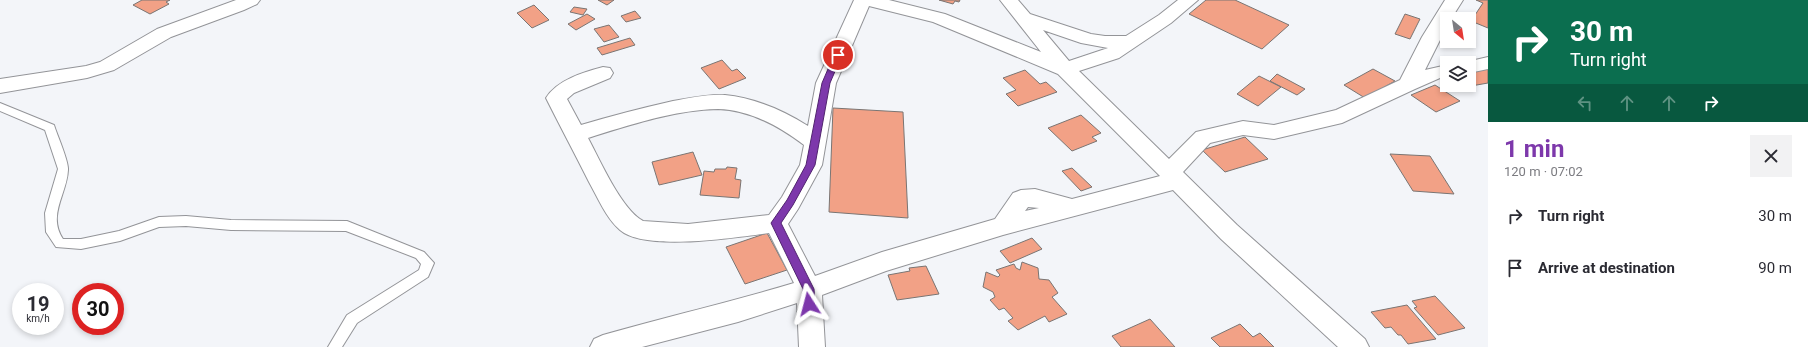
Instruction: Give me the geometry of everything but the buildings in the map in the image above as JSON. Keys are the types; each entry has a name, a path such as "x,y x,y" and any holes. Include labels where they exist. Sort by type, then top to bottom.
{"street":[{"path":"0,86 87,72 107,66 164,33 251,0"},
{"path":"603,73 567,88 556,98 613,205 628,224 640,230 688,233 776,223 790,203 811,165 826,83 863,0"},
{"path":"868,0 940,18 1065,69 1112,54 1165,19 1189,0"},
{"path":"1009,0 1065,69 1229,232 1356,347"},
{"path":"1408,84 1431,37 1454,0"},
{"path":"1025,18 1088,39 1105,42 1130,42"},
{"path":"1476,66 1488,63"},
{"path":"603,347 672,327 738,311 809,289 882,262 1003,226 1075,208 1173,177 1203,137 1243,128 1274,132 1342,116 1408,84 1440,71"},
{"path":"575,134 656,112 699,103 724,102 745,106 782,120 815,142"},
{"path":"776,223 809,289 812,347"}],"lane":[{"path":"0,107 50,128 63,169 51,213 52,232 60,244 81,244 120,236 159,222 186,221 231,225 347,226 420,255 428,263 424,273 352,319 335,347"}],"route":[{"path":"809,304 809,289 776,223 790,203 811,165 826,83 838,55"}]}
